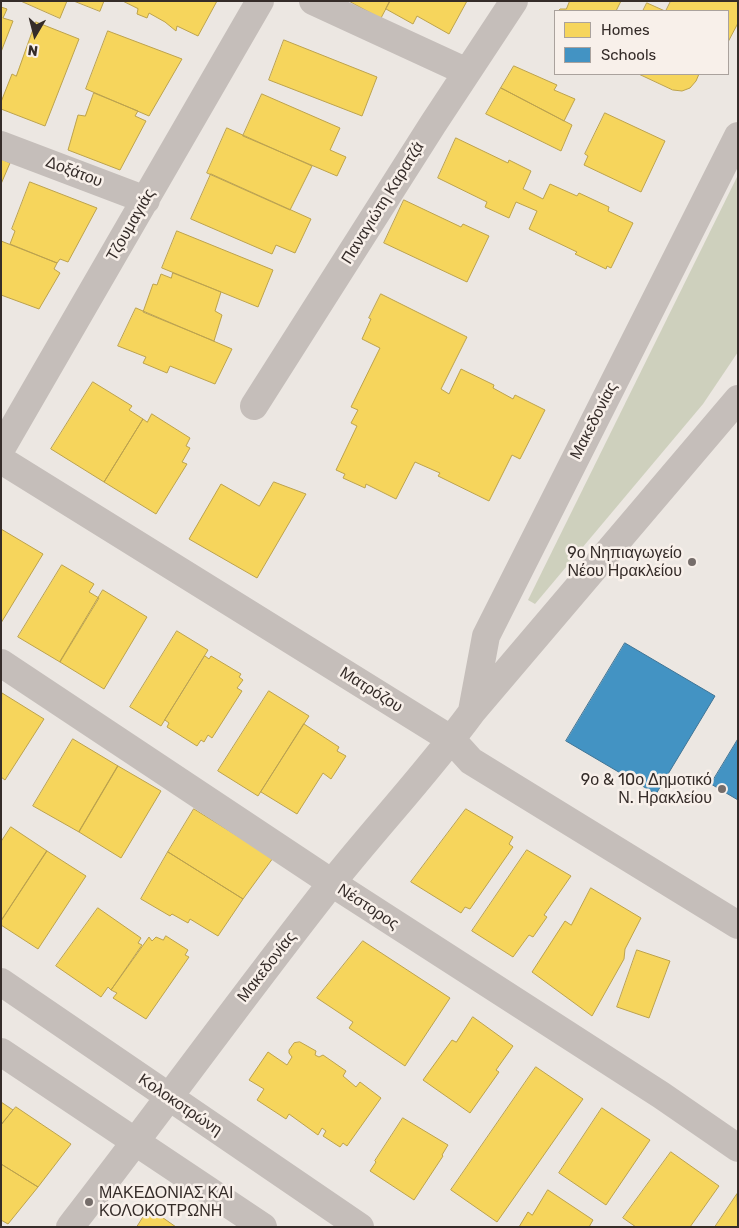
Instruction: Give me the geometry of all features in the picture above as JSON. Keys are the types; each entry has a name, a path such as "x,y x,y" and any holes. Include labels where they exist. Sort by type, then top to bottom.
{"street":[{"name":"Τζουμαγιάς","path":"1,449 260,1"},
{"path":"313,1 467,72"},
{"name":"Παναγιώτη Καρατζά","path":"254,406 514,1"},
{"name":"Μακεδονίας","path":"472,712 486,636 738,136"},
{"name":"Δοξάτου","path":"1,145 146,200"},
{"name":"Μακεδονίας","path":"70,1227 137,1141 195,1060 332,883 452,740 472,712 737,400"},
{"name":"Ματρόζου","path":"1,460 452,740 471,762 738,925"},
{"name":"Νέστορος","path":"1,663 332,883 661,1095 738,1148"},
{"name":"Κολοκοτρώνη","path":"1,982 360,1227"},
{"path":"1,1052 137,1141 263,1227"}],"green space":[{"path":"738,175 738,352 703,404 535,604 528,600"}],"building: Homes":[{"path":"21,1 67,1 60,18"},
{"path":"74,1 104,1 100,11"},
{"path":"123,1 217,1 198,36 177,26 176,31 149,13 147,18 137,14 138,9"},
{"path":"349,1 390,1 381,18"},
{"path":"390,1 467,1 449,34 417,16 413,24 386,9"},
{"path":"570,1 621,1 616,10 559,10 566,9"},
{"path":"671,1 738,1 738,23 729,40 729,10 666,10"},
{"path":"647,3 663,10 644,10"},
{"path":"1,7 7,9 3,18 13,21 1,52"},
{"path":"36,22 79,39 45,126 1,109 1,102 12,74 16,76"},
{"path":"108,31 182,59 149,116 86,89"},
{"path":"284,40 377,77 362,116 269,80"},
{"path":"514,66 557,85 554,90 575,99 564,121 501,88"},
{"path":"641,75 699,75 690,88 682,91 673,90"},
{"path":"501,88 572,125 561,151 486,114"},
{"path":"94,93 138,111 135,116 146,121 120,170 68,150 78,115 85,116"},
{"path":"262,94 340,128 330,150 346,157 337,176 243,136"},
{"path":"605,113 665,141 641,192 584,165 588,156 585,154"},
{"path":"227,128 312,166 290,210 207,173"},
{"path":"456,138 508,163 509,160 531,171 523,189 543,199 550,184 577,196 579,193 609,207 608,211 633,223 611,268 607,266 606,269 575,254 577,252 529,229 537,211 516,202 509,218 485,207 487,202 438,178"},
{"path":"1,159 10,163 1,184"},
{"path":"211,174 311,219 295,253 276,245 272,254 191,219"},
{"path":"30,182 97,208 68,262 60,259 57,263 10,244 15,231 12,229"},
{"path":"404,200 461,227 463,224 489,236 467,282 384,243"},
{"path":"177,231 273,270 258,307 162,268"},
{"path":"1,241 57,263 54,269 60,273 39,309 1,295"},
{"path":"173,273 221,292 215,311 222,315 214,341 143,312 153,284 157,285 161,274 171,278"},
{"path":"381,294 467,337 441,389 449,394 461,369 494,385 493,388 513,399 515,395 545,410 520,459 512,455 489,501 438,476 440,473 415,462 396,499 366,484 365,488 343,478 345,474 336,470 357,426 351,423 358,410 351,407 380,348 362,339 371,319 369,318"},
{"path":"136,308 232,349 215,384 170,366 167,373 143,363 146,357 118,346"},
{"path":"93,382 132,406 129,410 143,419 104,482 51,449"},
{"path":"152,414 190,438 186,446 190,448 182,462 187,464 156,514 104,482 143,419 147,422"},
{"path":"274,482 306,494 257,578 189,539 221,484 259,506"},
{"path":"1,529 43,554 1,623"},
{"path":"62,565 94,584 89,592 99,598 60,662 18,637"},
{"path":"103,590 147,617 104,689 60,662"},
{"path":"177,631 208,650 161,726 130,707"},
{"path":"205,656 209,659 211,656 241,674 239,677 243,680 237,688 242,691 212,738 208,735 204,742 201,740 197,746 167,727 169,723 165,720"},
{"path":"269,691 309,716 258,796 218,771"},
{"path":"2,693 44,719 5,780 1,777"},
{"path":"304,724 339,747 337,751 346,756 331,779 323,773 297,814 261,792"},
{"path":"73,739 118,766 79,832 33,806"},
{"path":"118,766 161,791 121,858 79,832"},
{"path":"194,809 273,858 243,899 168,852"},
{"path":"466,809 513,837 509,844 513,847 470,909 465,907 461,913 411,882"},
{"path":"11,827 47,851 1,921 1,842"},
{"path":"527,850 571,876 544,915 547,917 533,937 529,935 513,957 472,931"},
{"path":"47,851 86,876 38,949 1,925 1,921"},
{"path":"168,852 243,899 218,936 190,919 188,923 172,914 170,916 141,899"},
{"path":"591,888 641,918 625,949 624,959 592,1016 532,972 565,921 571,925"},
{"path":"98,908 141,938 138,943 142,945 111,990 108,987 101,997 56,966"},
{"path":"166,936 188,950 185,955 189,957 146,1019 113,998 117,993 111,990 149,937 152,941 156,937 163,940"},
{"path":"363,941 450,998 405,1066 349,1028 353,1022 317,998"},
{"path":"637,950 670,961 649,1018 617,1007"},
{"path":"473,1017 513,1046 496,1070 499,1072 470,1113 423,1080 452,1040 456,1042"},
{"path":"300,1042 316,1051 315,1055 319,1057 323,1055 346,1071 343,1076 356,1087 360,1082 381,1098 347,1146 343,1143 340,1147 323,1136 326,1131 322,1128 318,1135 289,1114 286,1119 257,1100 264,1089 249,1080 268,1052 287,1065 292,1057 289,1050 294,1043"},
{"path":"536,1067 583,1099 497,1222 451,1190"},
{"path":"1,1102 13,1110 1,1125"},
{"path":"16,1107 71,1144 38,1187 1,1164 1,1125"},
{"path":"602,1108 650,1140 606,1205 559,1173"},
{"path":"403,1118 448,1145 443,1156 414,1200 370,1171"},
{"path":"671,1152 719,1186 690,1227 636,1227 623,1218"},
{"path":"1,1164 38,1187 8,1224 1,1220"},
{"path":"548,1190 593,1220 589,1227 519,1227 528,1212 532,1215"},
{"path":"737,1194 738,1227 715,1227"},
{"path":"149,1208 176,1227 137,1227"}],"building: Schools":[{"path":"625,643 715,696 656,794 566,741"},
{"path":"738,739 738,800 711,784"}],"place":[{"name":"9ο Νηπιαγωγείο Νέου Ηρακλείου","path":"692,562"},
{"name":"9ο & 10ο Δημοτικό Ν. Ηρακλείου","path":"722,789"},
{"name":"ΜΑΚΕΔΟΝΙΑΣ ΚΑΙ ΚΟΛΟΚΟΤΡΩΝΗ","path":"89,1202"}]}
